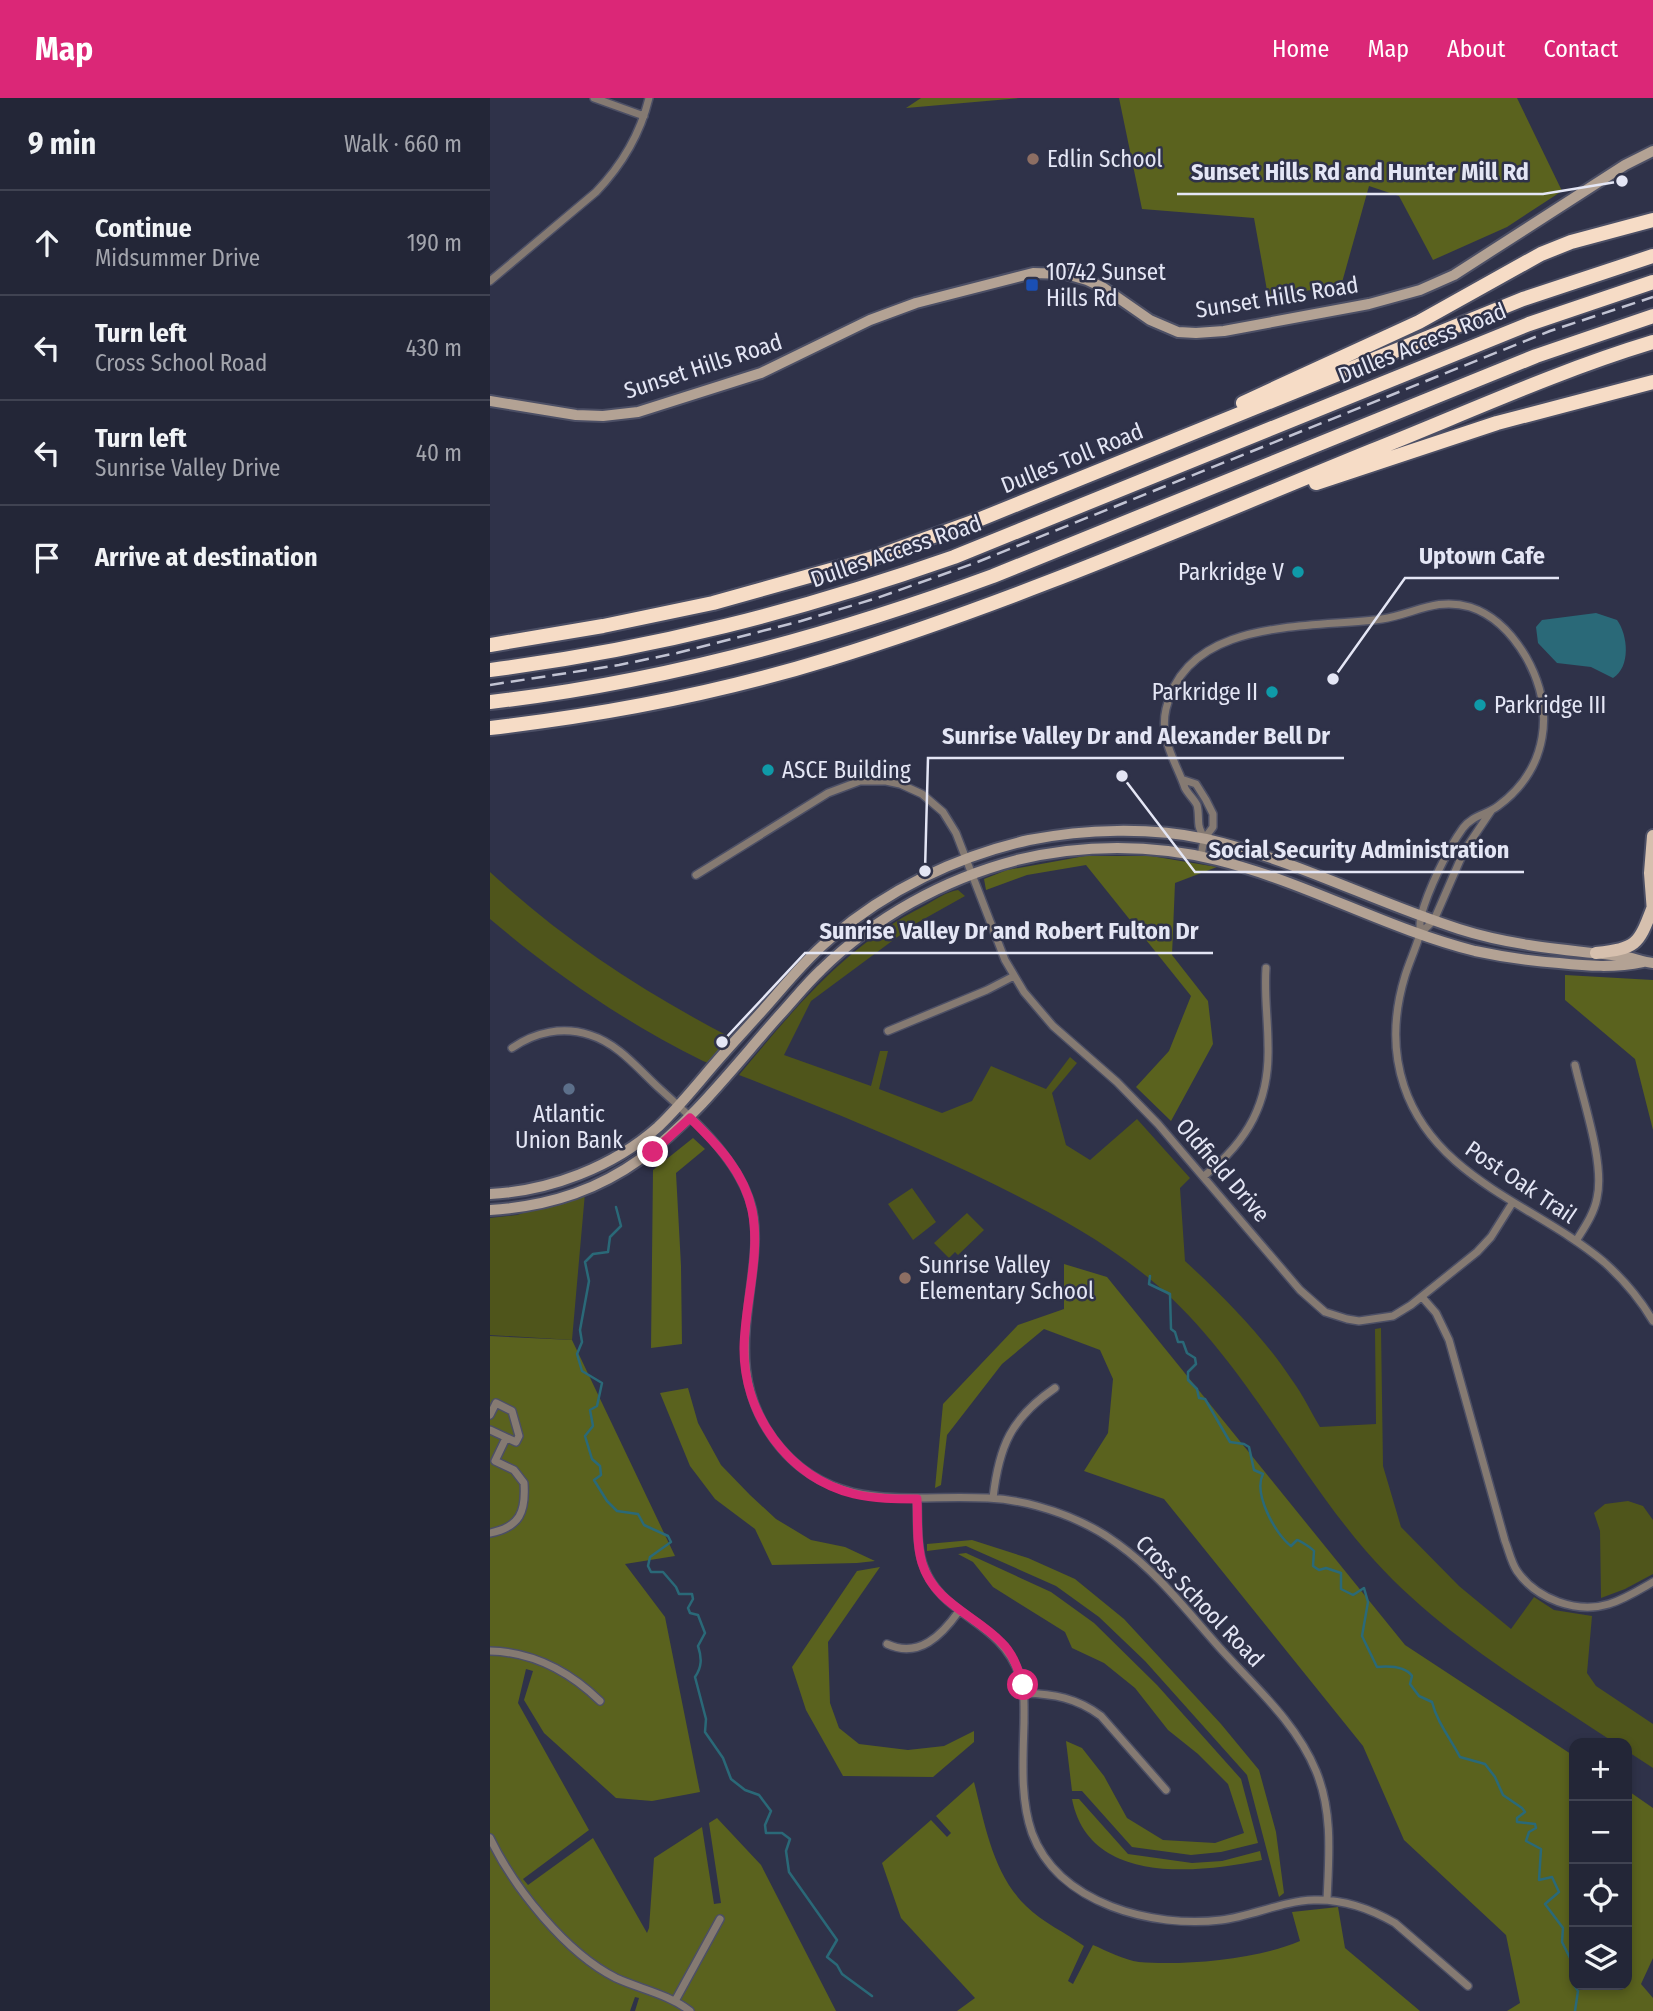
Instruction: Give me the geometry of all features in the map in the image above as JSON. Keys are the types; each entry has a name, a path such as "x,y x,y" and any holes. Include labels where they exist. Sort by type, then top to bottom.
{"highway":[{"path":"1102,470 1409,326 1541,254 1571,242 1653,220"},
{"name":"Dulles Toll Road","path":"490,645 667,613 814,576 955,529 1523,299 1653,256"},
{"name":"Dulles Access Road","path":"490,670 689,636 758,619 882,582 954,557 1529,324 1653,282"},
{"path":"490,702 630,680 721,660 918,604 1536,356 1653,316"},
{"path":"490,728 634,706 744,682 826,660 980,609 1568,372 1653,342"},
{"path":"1162,536 1448,438 1653,382"}],"main road":[{"name":"Sunset Hills Road","path":"490,401 576,415 603,416 638,412 761,373 870,320 905,307 1033,273 1066,274 1087,279 1150,320 1178,332 1224,331 1369,304 1420,290 1454,275 1625,165 1653,151"},
{"path":"490,1194 542,1186 588,1170 640,1141 677,1106 785,984 830,939 891,894 938,870 1018,843 1068,834 1117,832 1204,839 1286,865 1482,936 1649,962"},
{"path":"1596,953 1621,949 1643,935 1653,911 1650,873 1653,836"},
{"path":"490,1210 541,1202 599,1184 653,1152 690,1118 806,985 851,942 914,901 971,874 1020,859 1089,849 1157,850 1201,856 1271,876 1420,933 1474,950 1538,962 1596,966 1627,966 1649,962"}],"street":[{"path":"594,98 644,116"},
{"path":"490,281 609,178 630,148 649,98"},
{"path":"1204,839 1197,806 1185,789 1184,780 1167,745 1166,710 1174,687 1197,658 1216,646 1264,631 1387,618 1427,605 1448,604 1472,608 1492,618 1511,634 1538,681 1543,722 1540,751 1528,776 1492,810 1464,851 1434,920 1420,933"},
{"name":"Oldfield Drive","path":"695,875 836,788 873,780 900,784 933,802 950,822 995,938 1014,976 1045,1018 1133,1097 1300,1290 1325,1312 1347,1320 1371,1321 1393,1316 1422,1297 1484,1245 1513,1202"},
{"path":"1184,780 1196,784 1213,814 1213,827 1204,839 1201,856"},
{"path":"1420,933 1421,916 1446,858 1463,828 1479,814 1492,810"},
{"name":"Post Oak Trail","path":"1420,933 1404,978 1396,1015 1396,1050 1404,1084 1418,1117 1440,1148 1461,1167 1576,1241 1615,1272 1653,1321"},
{"path":"1204,1176 1238,1145 1254,1119 1265,1088 1268,1047 1266,968"},
{"path":"888,1031 1014,976"},
{"name":"Cross School Road","path":"512,1048 527,1039 551,1031 575,1031 611,1044 710,1138 734,1168 752,1212 754,1247 744,1361 748,1388 762,1422 776,1443 793,1461 821,1481 869,1497 993,1497 1057,1512 1096,1530 1122,1546 1156,1577 1290,1727 1316,1772 1329,1829 1327,1900"},
{"path":"1575,1065 1599,1183 1595,1207 1576,1241"},
{"path":"1422,1297 1436,1313 1449,1340 1505,1541 1512,1561 1525,1580 1555,1601 1584,1607 1607,1605 1653,1582"},
{"path":"993,1497 997,1467 1008,1436 1029,1408 1055,1388"},
{"path":"490,1415 496,1403 512,1411 519,1436 516,1442 490,1430"},
{"path":"490,1533 512,1525 523,1512 524,1483 514,1470 495,1461 506,1438"},
{"path":"917,1499 922,1564 934,1586 1008,1650 1020,1677 1024,1693 1024,1790 1028,1819 1044,1856 1064,1878 1078,1888 1132,1913 1175,1922 1222,1920 1290,1902 1327,1900 1365,1909 1395,1923 1468,1986"},
{"path":"887,1644 894,1648 910,1649 927,1643 949,1625 960,1611"},
{"path":"490,1651 511,1653 547,1664 581,1684 600,1702"},
{"path":"1024,1693 1069,1698 1090,1708 1101,1716 1166,1790"},
{"path":"490,1838 508,1872 534,1908 590,1961 617,1978 675,2001 690,2011"},
{"path":"675,2001 720,1919"}],"shaded area":[{"path":"1596,613 1617,620 1624,634 1625,659 1619,673 1613,678 1591,667 1557,663 1538,643 1536,627 1542,620"},
{"path":"490,872 546,920 604,963 666,1002 730,1037 708,1063 647,1031 592,997 490,919"},
{"path":"958,890 965,896 915,924 811,1001 784,1055 871,1086 880,1051 888,1051 879,1089 942,1113 972,1101 991,1066 1046,1089 1070,1057 1077,1063 1052,1093 1066,1145 1090,1160 1137,1119 1190,1178 1180,1188 1185,1261 1256,1332 1296,1386 1320,1427 1376,1424 1375,1329 1381,1328 1383,1466 1401,1527 1459,1586 1511,1629 1534,1597 1554,1610 1592,1616 1587,1673 1596,1686 1653,1724 1653,1768 1632,1754 1632,1738 1607,1738 1516,1678 1452,1632 1393,1580 1339,1518 1216,1346 1188,1314 1136,1268 1092,1237 973,1174 858,1123 739,1075 801,1003 846,959 896,922 949,892"},
{"path":"912,1188 936,1222 913,1240 888,1204"},
{"path":"585,1193 572,1340 490,1335 490,1218 517,1215"},
{"path":"967,1213 984,1230 958,1255 955,1252 949,1258 934,1243"},
{"path":"1628,1501 1643,1506 1653,1520 1653,1574 1601,1598 1600,1531 1594,1513 1605,1504"}],"green space":[{"path":"921,98 1020,98 906,108"},
{"path":"1119,98 1517,98 1562,191 1507,227 1433,260 1399,196 1369,186 1341,286 1268,296 1254,218 1142,209"},
{"path":"1085,856 1151,856 1217,867 1175,883 1172,955 1208,1001 1213,1044 1171,1121 1136,1087 1169,1051 1191,996 1086,865 1027,875 986,890 984,879 1007,870"},
{"path":"1565,975 1653,980 1653,1130 1635,1059 1565,1000"},
{"path":"693,1138 705,1149 676,1173 682,1344 651,1348 653,1170"},
{"path":"1064,1264 1107,1277 1405,1645 1569,1753 1569,1990 1632,1990 1632,1793 1653,1808 1653,1958 1641,1984 1653,1998 1653,2011 1507,2011 1520,2003 1506,1935 1404,1840 1363,1746 1164,1499 1084,1471 1108,1433 1113,1379 1100,1350 1044,1329 1002,1364 947,1435 941,1485 935,1488 943,1404 1018,1325 1064,1309"},
{"path":"490,1336 572,1340 675,1556 625,1564 665,1617 700,1792 652,1801 616,1798 544,1733 524,1700 533,1671 526,1669 518,1703 589,1830 523,1879 528,1885 593,1838 647,1933 654,1858 702,1827 714,1904 721,1903 709,1823 717,1818 761,1865 836,2011 635,2011 639,1998 635,1997 630,2011 490,2011"},
{"path":"688,1388 698,1423 721,1465 750,1495 776,1519 811,1540 845,1547 875,1561 772,1565 755,1529 715,1499 690,1466 660,1393"},
{"path":"972,1540 1028,1558 1075,1579 1124,1619 1221,1724 1259,1770 1276,1832 1284,1893 1279,1897 1247,1775 1145,1661 1099,1617 1056,1586 966,1546 927,1551 927,1544"},
{"path":"966,1553 1051,1592 1094,1623 1157,1685 1241,1779 1258,1843 1221,1852 1191,1855 1132,1847 1082,1791 1072,1791 1066,1741 1082,1748 1104,1776 1127,1818 1163,1840 1215,1843 1244,1833 1228,1784 1198,1754 1168,1730 1135,1688 1104,1663 1072,1648 1065,1632 993,1587 973,1562 958,1554"},
{"path":"880,1567 828,1642 830,1703 839,1728 859,1744 908,1750 944,1746 974,1731 974,1742 933,1777 843,1776 806,1710 792,1667 857,1571"},
{"path":"974,1782 992,1848 1015,1893 1039,1917 1084,1946 1068,1981 1073,1984 1093,1945 1139,1962 1199,1962 1243,1957 1300,1941 1292,1912 1338,1907 1345,1948 1420,2011 957,2011 975,1998 901,1918 882,1863 931,1820 947,1837 951,1833 936,1816"},
{"path":"1072,1799 1079,1799 1128,1854 1192,1863 1222,1861 1260,1851 1262,1860 1208,1868 1178,1869 1149,1867 1123,1860 1100,1847 1082,1827"}],"waterway":[{"path":"616,1207 621,1226 610,1237 608,1252 593,1254 585,1262 589,1281 580,1330 582,1342 577,1354 582,1371 602,1383 597,1406 590,1410 593,1426 585,1436 592,1459 600,1466 601,1475 594,1480 617,1511 638,1514 644,1525 668,1536 671,1542 650,1557 648,1566 651,1572 663,1572 679,1594 692,1594 693,1599 688,1608 690,1613 698,1615 705,1633 698,1646 701,1662 695,1677 706,1719 705,1732 723,1758 731,1779 745,1790 759,1795 771,1811 765,1825 766,1833 782,1833 790,1839 786,1851 789,1872 837,1940 827,1957 837,1965 842,1974 872,1996"},
{"path":"1150,1276 1149,1284 1170,1294 1171,1329 1178,1342 1183,1342 1187,1353 1195,1358 1196,1364 1188,1372 1188,1380 1197,1389 1199,1398 1205,1399 1230,1442 1249,1447 1254,1470 1263,1474 1263,1502 1278,1532 1291,1546 1297,1540 1313,1550 1313,1566 1319,1570 1326,1568 1341,1573 1341,1589 1353,1595 1364,1588 1368,1602 1362,1636 1377,1667 1396,1667 1409,1673 1412,1676 1410,1684 1419,1696 1432,1702 1440,1723 1460,1757 1485,1764 1495,1777 1503,1795 1525,1812 1517,1818 1517,1822 1535,1824 1536,1828 1529,1832 1526,1841 1541,1849 1539,1880 1552,1877 1559,1892 1545,1904 1563,1928 1562,1942 1569,1956"},
{"path":"1575,2011 1577,1990"}],"railway":[{"path":"490,685 677,653 877,598 975,563 1550,331 1653,297"}],"place":[{"name":"Edlin School","path":"1033,159"},
{"name":"Sunset Hills Rd and Hunter Mill Rd","path":"1622,181"},
{"name":"10742 Sunset Hills Rd","path":"1032,285"},
{"name":"Parkridge V","path":"1298,572"},
{"name":"Uptown Cafe","path":"1333,679"},
{"name":"Parkridge II","path":"1272,692"},
{"name":"Parkridge III","path":"1480,705"},
{"name":"ASCE Building","path":"768,770"},
{"name":"Social Security Administration","path":"1122,776"},
{"name":"Sunrise Valley Dr and Alexander Bell Dr","path":"925,871"},
{"name":"Sunrise Valley Dr and Robert Fulton Dr","path":"722,1042"},
{"name":"Atlantic Union Bank","path":"569,1089"},
{"name":"Sunrise Valley Elementary School","path":"905,1278"}],"route":[{"path":"653,1152 690,1118 722,1150 750,1201 754,1226 754,1262 745,1333 745,1373 754,1406 771,1437 806,1471 839,1489 869,1497 917,1499 920,1554 927,1576 949,1603 1001,1641 1014,1661 1023,1685"}]}
